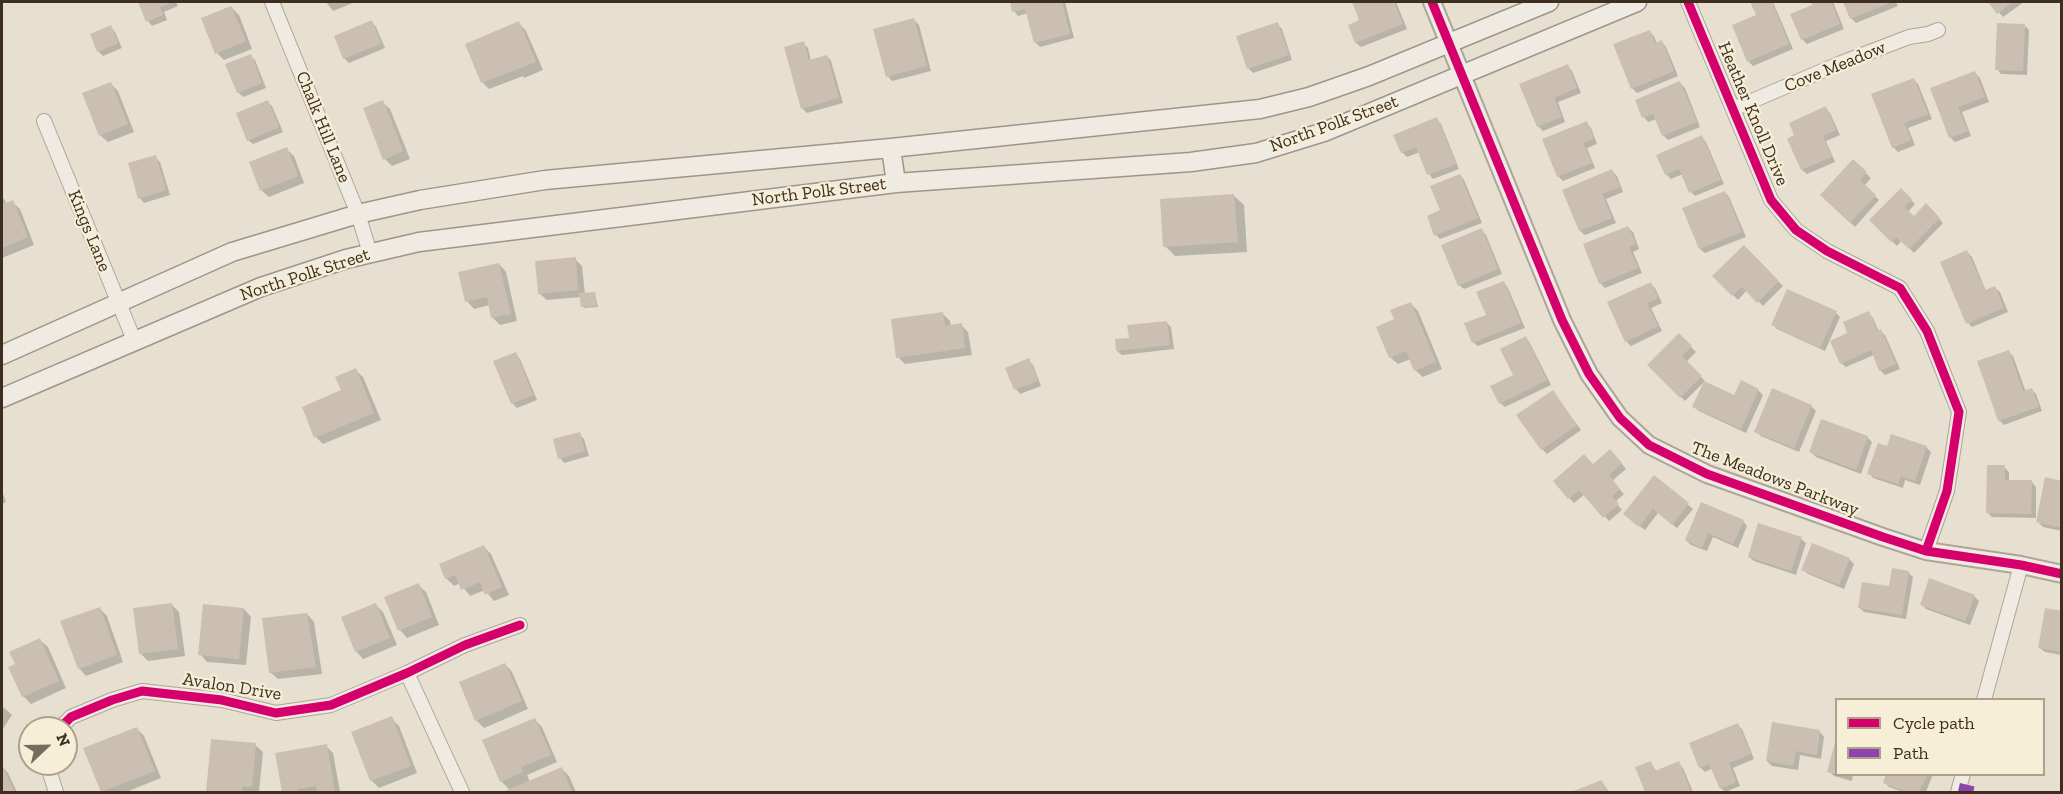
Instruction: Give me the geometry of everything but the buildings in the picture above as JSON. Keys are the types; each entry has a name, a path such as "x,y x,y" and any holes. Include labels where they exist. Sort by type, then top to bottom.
{"main road":[{"name":"North Polk Street","path":"2,355 231,252 357,214 420,200 545,180 891,148 1260,109 1318,94 1369,76 1549,2"},
{"name":"North Polk Street","path":"2,398 261,287 345,259 419,242 896,183 1191,162 1256,153 1324,132 1637,2"},
{"path":"891,148 896,183"}],"street":[{"name":"Chalk Hill Lane","path":"272,2 357,214 370,253"},
{"name":"The Meadows Parkway","path":"1432,2 1562,320 1589,374 1620,418 1649,445 1707,474 1883,537 1926,550 2021,565 2061,574"},
{"name":"Heather Knoll Drive","path":"1688,2 1771,200 1796,230 1827,251 1900,288 1927,331 1959,412 1947,491 1926,550"},
{"name":"Cove Meadow","path":"1733,109 1841,63 1938,30"},
{"name":"Kings Lane","path":"44,121 134,340"},
{"path":"1984,698 2021,565"},
{"name":"Avalon Drive","path":"73,716 112,700 142,691 222,700 276,713 331,705 407,673 465,645 520,625"},
{"path":"407,673 462,792"},
{"path":"51,776 56,792"},
{"path":"1958,792 1962,776"}],"marked path":[{"path":"1959,787 1981,792"}],"cycle path":[{"path":"1432,2 1562,320 1589,374 1620,418 1649,445 1707,474 1926,551 2021,565 2062,574"},
{"path":"1688,2 1771,200 1796,230 1827,251 1900,288 1927,331 1959,412 1947,491 1926,551"},
{"path":"73,716 112,700 142,691 222,700 276,713 331,705 407,673 465,645 520,625"}]}
